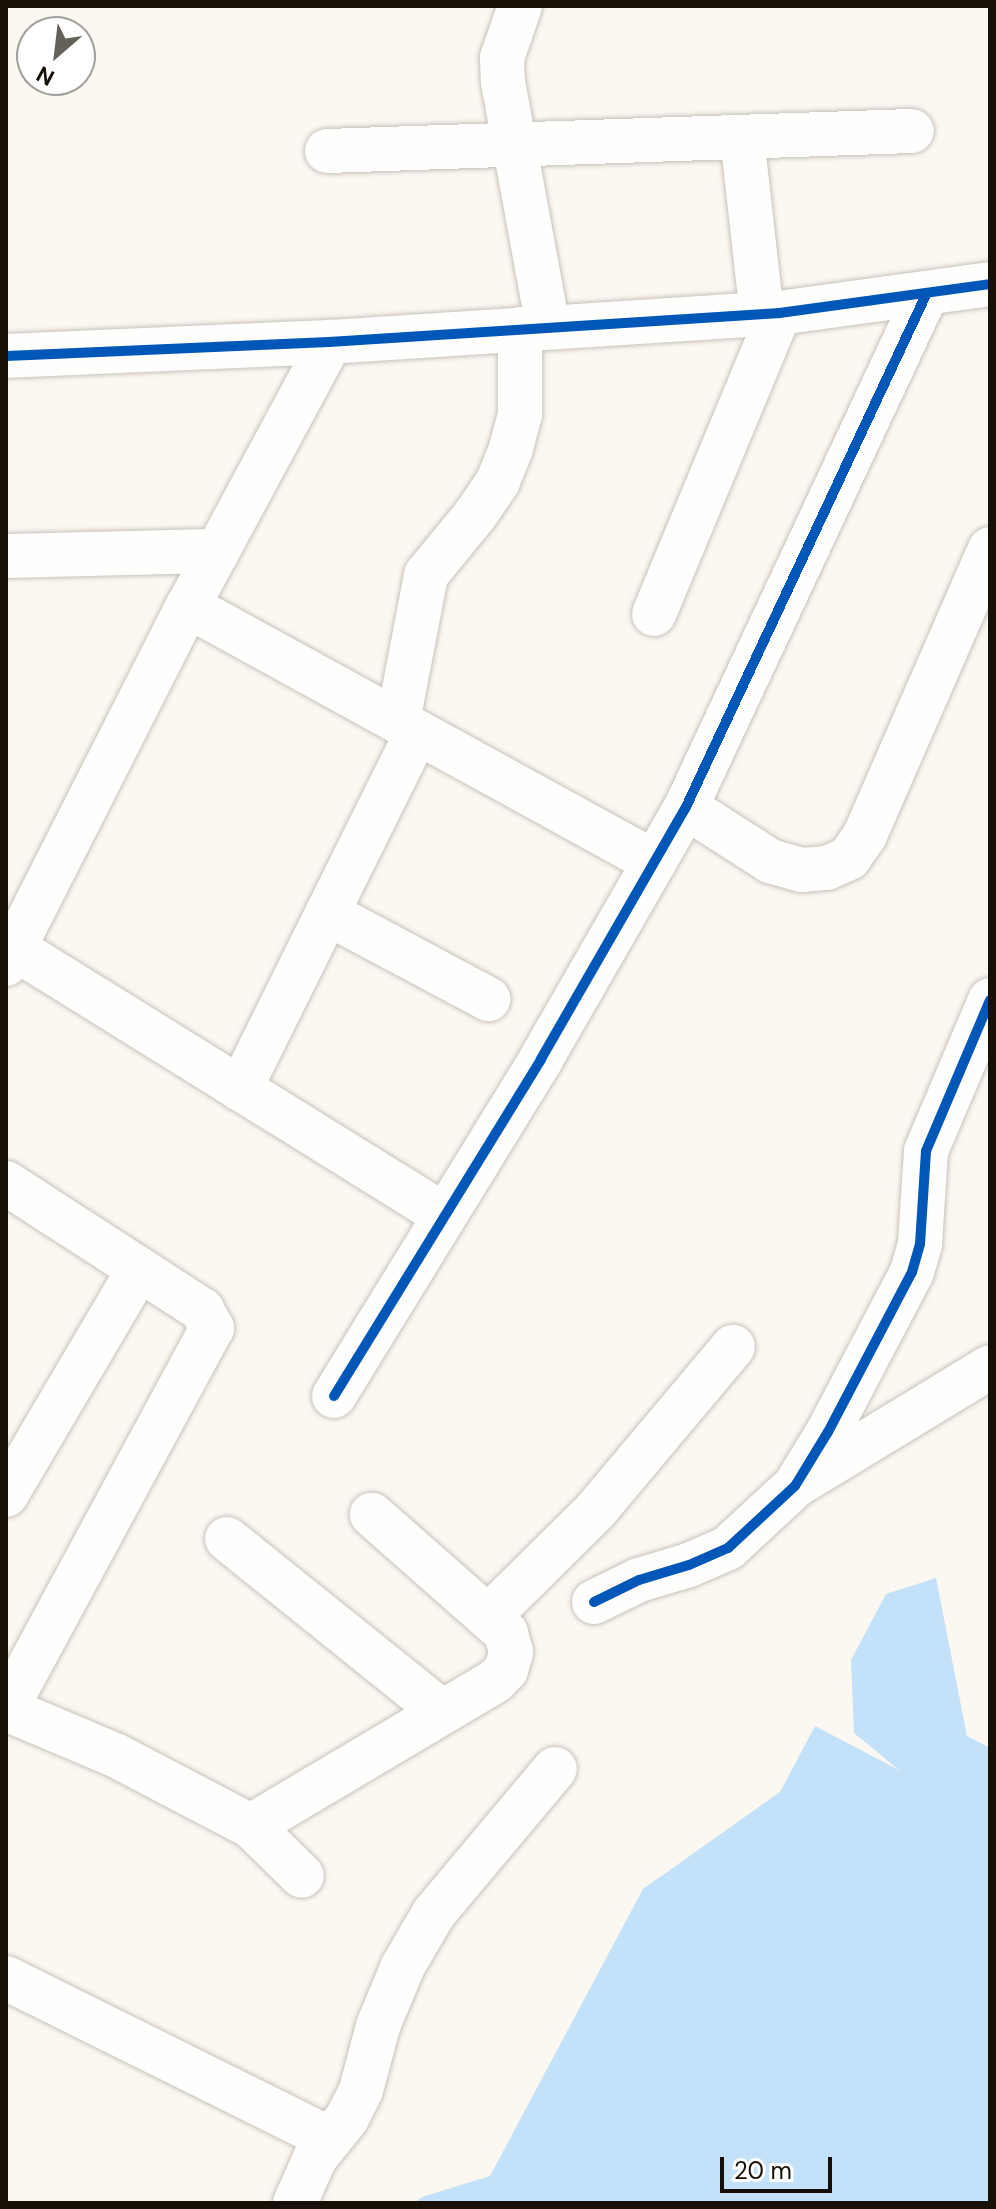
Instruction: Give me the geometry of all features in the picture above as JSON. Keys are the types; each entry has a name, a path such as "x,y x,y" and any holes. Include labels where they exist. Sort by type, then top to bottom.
{"street":[{"path":"240,1089 327,913 408,726 426,575 476,514 498,481 520,415 534,328 502,58 520,6"},
{"path":"327,151 912,131"},
{"path":"654,614 771,313 742,137"},
{"path":"6,356 330,342 771,313 926,295 990,284"},
{"path":"334,1396 541,1059 686,807 926,295"},
{"path":"330,342 188,606 10,956 240,1089 444,1215"},
{"path":"686,807 770,861 802,870 827,868 849,858 865,835 990,549"},
{"path":"6,556 218,551"},
{"path":"188,606 654,862"},
{"path":"327,913 488,999"},
{"path":"795,1486 828,1432 912,1272 920,1244 926,1151 990,1000"},
{"path":"6,1183 202,1310 212,1328 6,1709 115,1755 251,1826 302,1876"},
{"path":"6,1495 139,1269"},
{"path":"489,1616 596,1510 733,1347"},
{"path":"594,1602 639,1580 689,1565 728,1548 795,1486 990,1367"},
{"path":"251,1826 495,1681 506,1670 511,1652 506,1633 372,1515"},
{"path":"227,1539 442,1712"},
{"path":"295,2203 315,2158 347,2118 361,2090 378,2026 403,1966 434,1913 555,1769"},
{"path":"6,1978 330,2139"}],"water":[{"path":"936,1578 967,1736 990,1748 990,2203 414,2203 422,2197 490,2176 643,1889 780,1792 815,1726 899,1770 854,1733 851,1660 886,1594"}],"cycle path":[{"path":"6,356 330,342 779,313 990,284"},
{"path":"334,1396 541,1059 686,807 926,295"},
{"path":"594,1602 639,1580 689,1565 728,1548 795,1486 828,1432 912,1272 920,1244 926,1151 990,1000"}]}
